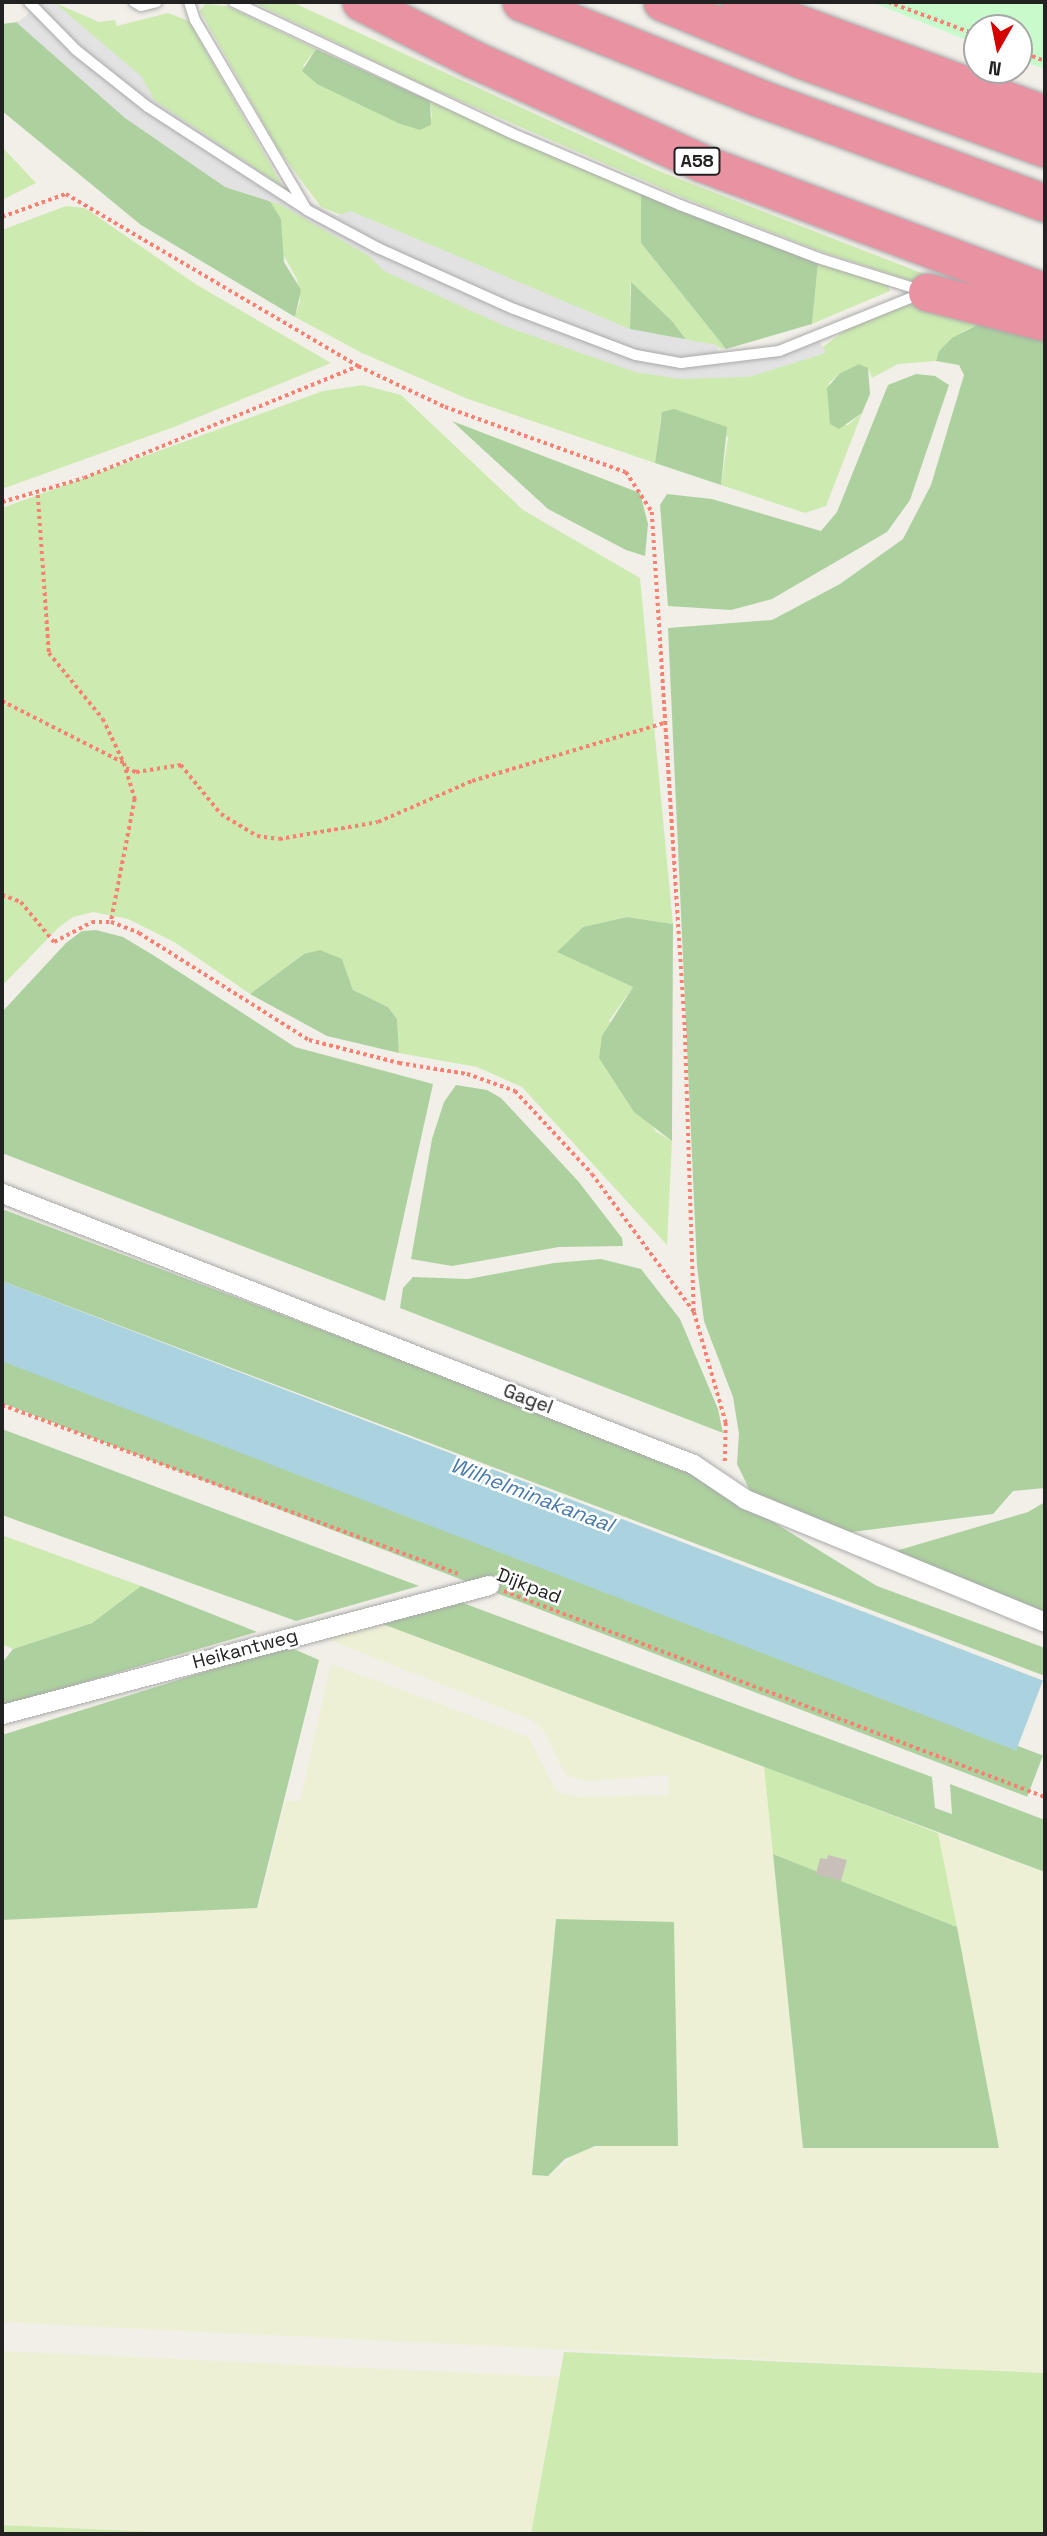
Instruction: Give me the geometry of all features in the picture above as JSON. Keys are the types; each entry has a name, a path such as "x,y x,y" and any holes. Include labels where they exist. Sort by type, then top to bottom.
{"highway":[{"name":"A58","path":"361,2 473,60 702,163 1045,292"},
{"path":"521,2 757,97 1045,203"},
{"path":"662,2 800,59 1045,148"},
{"path":"740,2 1045,114"},
{"name":"A58","path":"927,292 1045,322"}],"street":[{"name":"Gagel","path":"2,1193 693,1464 745,1499 1045,1622"},
{"name":"Heikantweg","path":"2,1714 489,1585"}],"lane":[{"name":"A58","path":"29,2 76,50 148,107 307,210 378,248 514,309 636,355 681,363 779,351 905,296 927,292"},
{"path":"134,2 141,6 157,2"},
{"path":"189,2 194,20 307,210"},
{"name":"A58","path":"234,2 511,133 680,205 818,258 927,292"}],"path":[{"path":"888,2 963,31"},
{"path":"2,217 66,194 358,366 445,407 626,472 652,512 685,1028 694,1312 726,1423 725,1484"},
{"path":"2,502 38,495 358,366"},
{"path":"38,495 50,653 103,719 124,762 135,799 111,922"},
{"path":"2,701 124,762"},
{"path":"125,768 136,772 181,765 221,814 257,836 279,839 378,822 472,781 664,723"},
{"path":"2,895 21,902 54,942 92,922 111,922 139,933 309,1040 399,1063 467,1074 515,1091 592,1174 694,1312"},
{"name":"Dijkpad","path":"2,1405 489,1585 1045,1797"}],"green space":[{"path":"53,2 99,22 115,20 117,26 168,13 189,21 283,187 152,100"},
{"path":"253,2 292,2 659,171 981,296 912,281 817,250 689,200 424,85"},
{"path":"871,2 1045,2 1045,69 1033,65 1033,14 963,14 963,38"},
{"path":"205,4 227,6 316,49 303,66 432,118 430,101 641,194 641,243 726,349 687,341 673,322 630,284 630,330 321,207 278,149 200,11"},
{"path":"18,22 127,118 228,188 269,200 281,219 284,262 301,290 295,317 141,225 2,111 2,24"},
{"path":"316,49 430,101 431,125 420,130 398,123 317,84 302,71"},
{"path":"2,147 36,183 2,200"},
{"path":"225,187 282,204 507,326 634,371 807,359 860,319 908,302 926,300 996,315 964,331 939,351 936,361 898,364 872,378 868,368 839,374 829,383 831,424 848,425 862,413 826,506 805,513 721,485 728,437 661,416 655,463 468,399 362,353 295,317 300,301 297,279 281,251 281,218"},
{"path":"641,194 818,263 812,324 726,349 641,243"},
{"path":"66,206 85,208 197,285 331,363 174,427 2,489 2,230"},
{"path":"818,263 888,285 890,291 812,324"},
{"path":"631,282 673,322 687,341 630,330"},
{"path":"996,315 1045,332 1045,1488 1013,1491 993,1514 844,1533 754,1499 737,1464 739,1434 733,1397 704,1321 697,1266 668,628 772,620 840,584 903,539 931,485 964,375 959,365 936,361 939,351 952,338"},
{"path":"859,364 868,368 870,394 862,413 839,429 830,424 827,388 839,374"},
{"path":"916,374 935,376 949,385 910,500 887,532 772,599 731,610 668,606 660,505 667,494 712,499 821,531 837,512 888,385"},
{"path":"363,385 401,395 523,510 640,578 673,924 627,917 583,927 558,952 633,987 609,1021 655,1131 672,1141 667,1245 522,1087 477,1067 399,1053 397,1019 388,1007 353,990 342,959 304,954 250,994 176,943 128,919 93,912 73,917 58,928 2,986 2,508 323,391"},
{"path":"674,409 727,427 721,485 655,463 662,412"},
{"path":"452,421 640,493 648,524 645,556 626,550 548,509"},
{"path":"627,917 673,924 672,1141 634,1112 599,1058 602,1036 633,987 557,952 583,927"},
{"path":"96,930 123,937 295,1047 433,1084 385,1301 2,1153 2,1012 66,943 82,931"},
{"path":"320,950 342,959 353,990 388,1007 397,1019 399,1053 327,1036 250,994 304,954"},
{"path":"456,1085 487,1090 501,1098 578,1181 622,1238 623,1246 559,1247 452,1266 411,1259 432,1139 444,1102"},
{"path":"2,1209 684,1467 877,1586 1045,1648 1045,1676 2,1281"},
{"path":"601,1259 641,1269 680,1319 718,1409 723,1433 400,1308 403,1288 413,1277 468,1279 554,1263"},
{"path":"2,1356 1043,1756 1027,1797 2,1403"},
{"path":"2,1429 419,1586 296,1621 2,1515"},
{"path":"1045,1502 1045,1612 889,1553 1028,1512"},
{"path":"2,1535 141,1586 92,1623 13,1649 2,1644"},
{"path":"141,1586 257,1632 2,1706 2,1663 13,1649 92,1623"},
{"path":"447,1597 932,1777 935,1808 952,1814 950,1784 1045,1820 1045,1872 372,1620"},
{"path":"372,1620 764,1766 803,2148 999,2148 938,1833 1045,1872 1045,2373 2,2322 2,1920 259,1906 285,1801 300,1801 331,1664 529,1737 557,1792 578,1797 669,1795 668,1775 588,1781 566,1776 544,1731 532,1720 319,1636","holes":["556,1919 610,2144 582,2150 548,2176 532,2175"]},
{"path":"287,1646 319,1660 257,1908 2,1920 2,1735"},
{"path":"764,1766 938,1833 957,1927 773,1854"},
{"path":"773,1854 957,1927 999,2148 803,2148"},
{"path":"556,1919 674,1922 678,2146 595,2146 565,2159 548,2176 532,2175"},
{"path":"2,2351 559,2377 531,2534 201,2534 2,2525"},
{"path":"564,2352 1045,2373 1045,2534 531,2534"},
{"path":"2,2525 201,2534 2,2534"}],"shaded area":[{"path":"35,2 54,2 142,77 154,100 291,192 337,216 351,211 630,329 717,345 720,365 768,358 819,340 826,353 749,377 680,379 635,372 507,327 384,271 369,256 281,205 225,187 125,118 17,23 38,5"}],"water":[{"name":"Wilhelminakanaal","path":"2,1281 1043,1681 1016,1751 2,1361"}],"building":[{"path":"828,1855 847,1860 841,1881 816,1874 820,1858 827,1859"}]}
